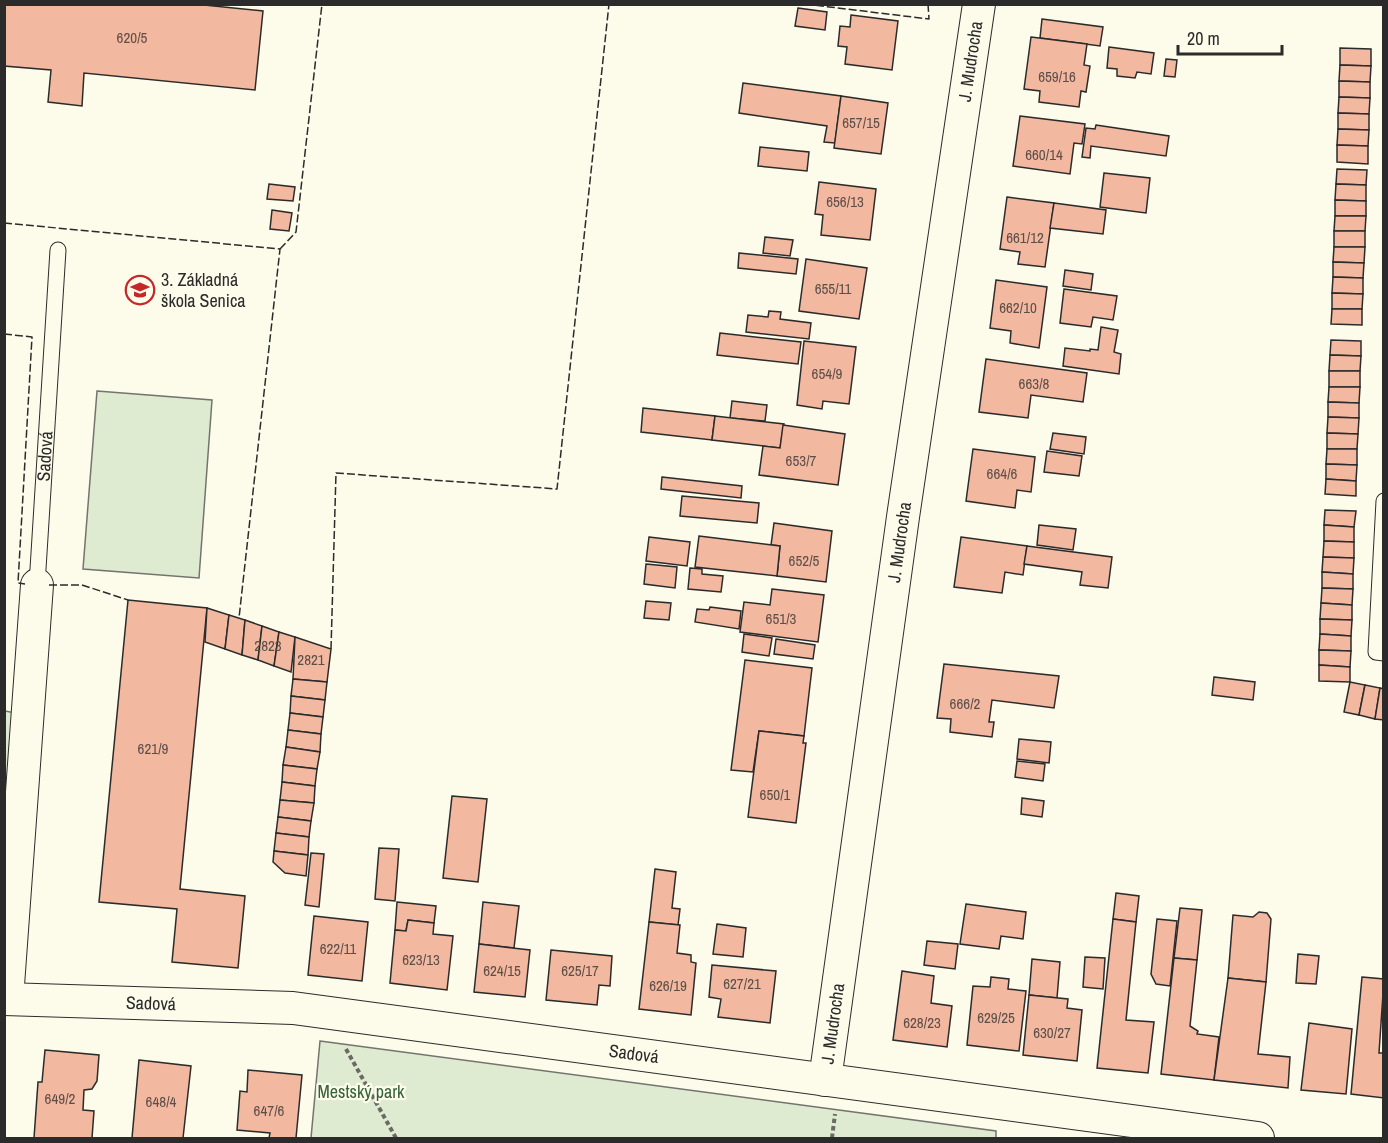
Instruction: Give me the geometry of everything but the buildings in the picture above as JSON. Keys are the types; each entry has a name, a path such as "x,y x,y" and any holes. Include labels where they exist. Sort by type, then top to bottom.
{"street":[{"name":"J. Mudrocha","path":"825,1080 903,517 979,4"},
{"name":"Sadová","path":"37,585 18,661 6,999 293,1008 1258,1138"}],"lane":[{"name":"Sadová","path":"37,585 58,250"},
{"path":"1383,501 1376,652 1383,653"}],"path":[{"path":"345,1046 396,1138"},
{"path":"832,1138 836,1111"}],"green space":[{"path":"97,391 212,400 199,578 83,569"},
{"path":"5,711 16,713 5,857"},
{"name":"Mestský park","path":"320,1041 996,1131 996,1138 311,1138"}],"fence":[{"path":"280,249 296,232 322,4"},
{"path":"331,649 336,473 557,489 609,4"},
{"path":"805,4 929,19 928,4"},
{"path":"4,223 280,249 239,618"},
{"path":"4,334 32,337 18,583 25,584"},
{"path":"49,585 82,585 128,600"}],"place":[{"name":"3. Základná škola Senica","path":"140,290"}]}
